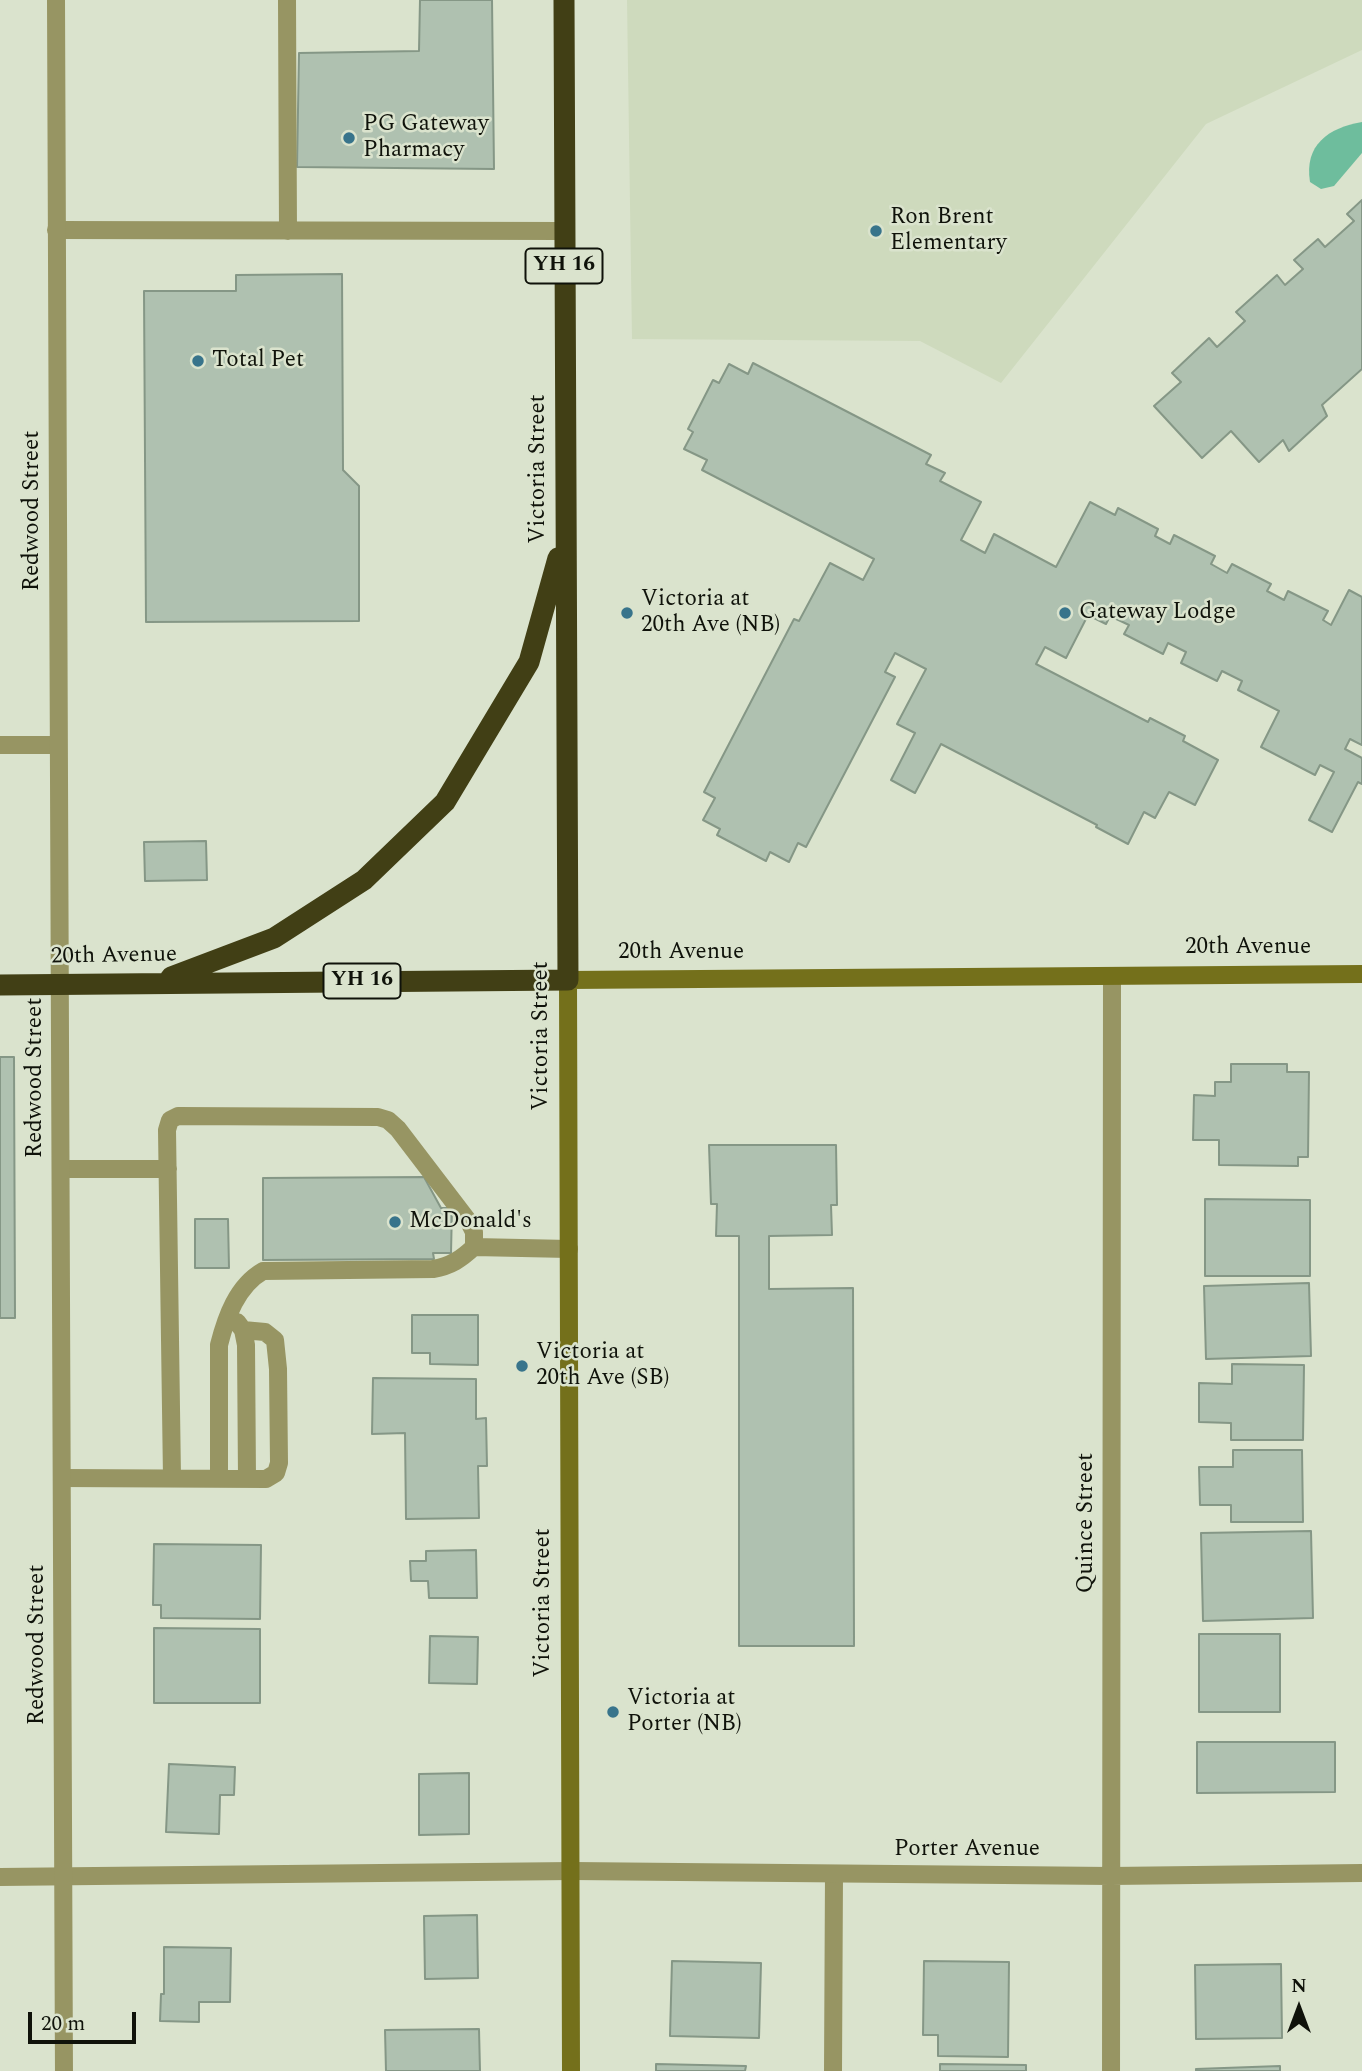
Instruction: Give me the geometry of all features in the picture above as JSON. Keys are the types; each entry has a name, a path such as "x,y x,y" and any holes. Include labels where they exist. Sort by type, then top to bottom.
{"highway":[{"name":"Victoria Street","path":"564,0 568,980"},
{"path":"155,982 274,938 364,880 445,802 529,662 566,532"},
{"name":"20th Avenue","path":"0,985 568,980"}],"street":[{"name":"Redwood Street","path":"56,0 64,2071"},
{"path":"287,0 288,231"},
{"path":"56,230 564,231"},
{"path":"0,745 58,745"},
{"name":"20th Avenue","path":"568,980 1362,974"},
{"name":"Quince Street","path":"1111,2071 1112,976"},
{"name":"Victoria Street","path":"568,980 571,2071"},
{"path":"172,1478 167,1130 170,1121 178,1116 388,1120 398,1129 469,1222 474,1232 474,1247"},
{"path":"61,1169 168,1169"},
{"path":"219,1478 219,1345 238,1295 250,1279 263,1271 433,1269 447,1266 474,1247 569,1249"},
{"path":"231,1313 243,1330 246,1345 247,1479"},
{"path":"62,1478 267,1479 276,1473 279,1463 275,1340 265,1332 243,1330"},
{"name":"Porter Avenue","path":"0,1877 572,1871 1111,1876 1362,1873"},
{"path":"834,1874 834,2071"}],"shaded area":[{"name":"Ron Brent Elementary","path":"627,0 1362,0 1362,50 1206,124 1001,383 920,341 632,339"},
{"path":"1362,122 1362,153 1334,186 1321,189 1310,182 1311,158 1321,140 1339,129"}],"building":[{"path":"420,0 492,0 494,169 297,167 299,53 419,51"},
{"path":"1362,200 1362,369 1322,405 1327,416 1289,451 1283,440 1259,462 1231,431 1202,458 1154,406 1181,382 1172,373 1209,338 1217,347 1245,321 1236,312 1277,275 1285,285 1303,269 1294,260 1318,239 1325,247 1354,221 1347,214"},
{"path":"342,274 343,470 359,486 359,621 146,622 144,291 236,291 236,275"},
{"name":"Gateway Lodge","path":"753,363 931,455 926,464 945,473 940,481 981,502 961,540 985,553 994,534 1056,567 1090,502 1115,515 1118,508 1158,529 1155,536 1170,544 1174,535 1215,556 1211,564 1227,573 1232,564 1271,584 1267,591 1284,600 1288,591 1328,611 1323,620 1331,625 1349,590 1362,597 1362,745 1350,739 1345,749 1362,758 1362,784 1358,782 1332,832 1309,820 1334,772 1320,765 1315,775 1261,747 1279,711 1238,690 1242,681 1222,671 1217,681 1181,663 1186,652 1168,643 1163,654 1124,634 1129,625 1110,616 1106,624 1088,615 1066,658 1045,647 1036,664 1148,722 1150,718 1185,736 1183,741 1218,760 1195,805 1169,792 1155,818 1144,812 1128,844 1096,827 1097,825 941,744 915,793 891,780 915,733 897,724 926,669 895,653 885,672 895,677 806,847 798,843 789,862 770,852 766,861 717,835 720,829 703,820 715,798 704,792 794,619 799,621 830,563 863,580 874,559 702,470 707,460 684,449 693,432 688,429 713,380 719,383 729,364 748,374"},
{"path":"206,841 207,880 145,881 144,842"},
{"path":"0,1057 14,1057 15,1318 0,1318"},
{"path":"1231,1064 1287,1064 1287,1072 1309,1072 1308,1157 1298,1157 1298,1166 1219,1165 1219,1140 1193,1140 1194,1095 1215,1096 1215,1082 1231,1082"},
{"path":"709,1145 836,1145 837,1205 831,1205 832,1235 769,1236 769,1289 853,1288 854,1646 739,1646 739,1236 716,1236 717,1204 711,1204"},
{"path":"424,1177 441,1208 452,1208 451,1253 433,1253 434,1259 263,1260 263,1178"},
{"path":"1205,1199 1310,1200 1310,1276 1205,1276"},
{"path":"195,1219 228,1219 229,1268 195,1268"},
{"path":"1309,1283 1311,1356 1206,1359 1204,1286"},
{"path":"412,1315 478,1315 478,1365 430,1364 430,1353 412,1353"},
{"path":"1232,1364 1304,1365 1303,1440 1231,1440 1231,1423 1199,1422 1199,1383 1232,1384"},
{"path":"373,1378 476,1379 476,1419 486,1418 487,1466 478,1466 479,1518 406,1519 405,1433 372,1434"},
{"path":"1233,1450 1302,1450 1303,1522 1231,1522 1231,1505 1200,1505 1199,1467 1233,1467"},
{"path":"1311,1531 1313,1618 1203,1621 1201,1533"},
{"path":"154,1544 261,1545 260,1619 161,1618 161,1605 153,1605"},
{"path":"476,1550 477,1598 429,1598 428,1581 411,1581 410,1561 426,1561 426,1551"},
{"path":"154,1628 260,1629 260,1703 154,1703"},
{"path":"1199,1634 1280,1634 1280,1712 1199,1712"},
{"path":"430,1636 478,1637 477,1684 429,1683"},
{"path":"1197,1742 1335,1742 1335,1792 1197,1793"},
{"path":"169,1764 235,1767 234,1795 220,1795 219,1834 166,1832"},
{"path":"469,1773 469,1834 419,1835 419,1774"},
{"path":"477,1915 478,1978 425,1979 424,1916"},
{"path":"164,1947 231,1948 230,2002 199,2002 199,2022 160,2021 161,1994 164,1994"},
{"path":"672,1961 761,1963 759,2038 670,2036"},
{"path":"924,1961 1009,1962 1008,2057 938,2056 938,2035 923,2035"},
{"path":"1281,1964 1282,2038 1196,2039 1195,1965"},
{"path":"479,2029 480,2071 386,2071 385,2030"},
{"path":"656,2064 746,2066 745,2071 656,2071"},
{"path":"940,2064 1026,2065 1026,2071 940,2071"},
{"path":"1280,2066 1280,2071 1196,2071 1196,2069"}],"place":[{"name":"PG Gateway Pharmacy","path":"349,138"},
{"name":"Ron Brent Elementary","path":"876,231"},
{"name":"Total Pet","path":"198,361"},
{"name":"Victoria at 20th Ave (NB)","path":"627,613"},
{"name":"Gateway Lodge","path":"1065,613"},
{"name":"McDonald's","path":"395,1222"},
{"name":"Victoria at 20th Ave (SB)","path":"522,1366"},
{"name":"Victoria at Porter (NB)","path":"613,1712"}]}
